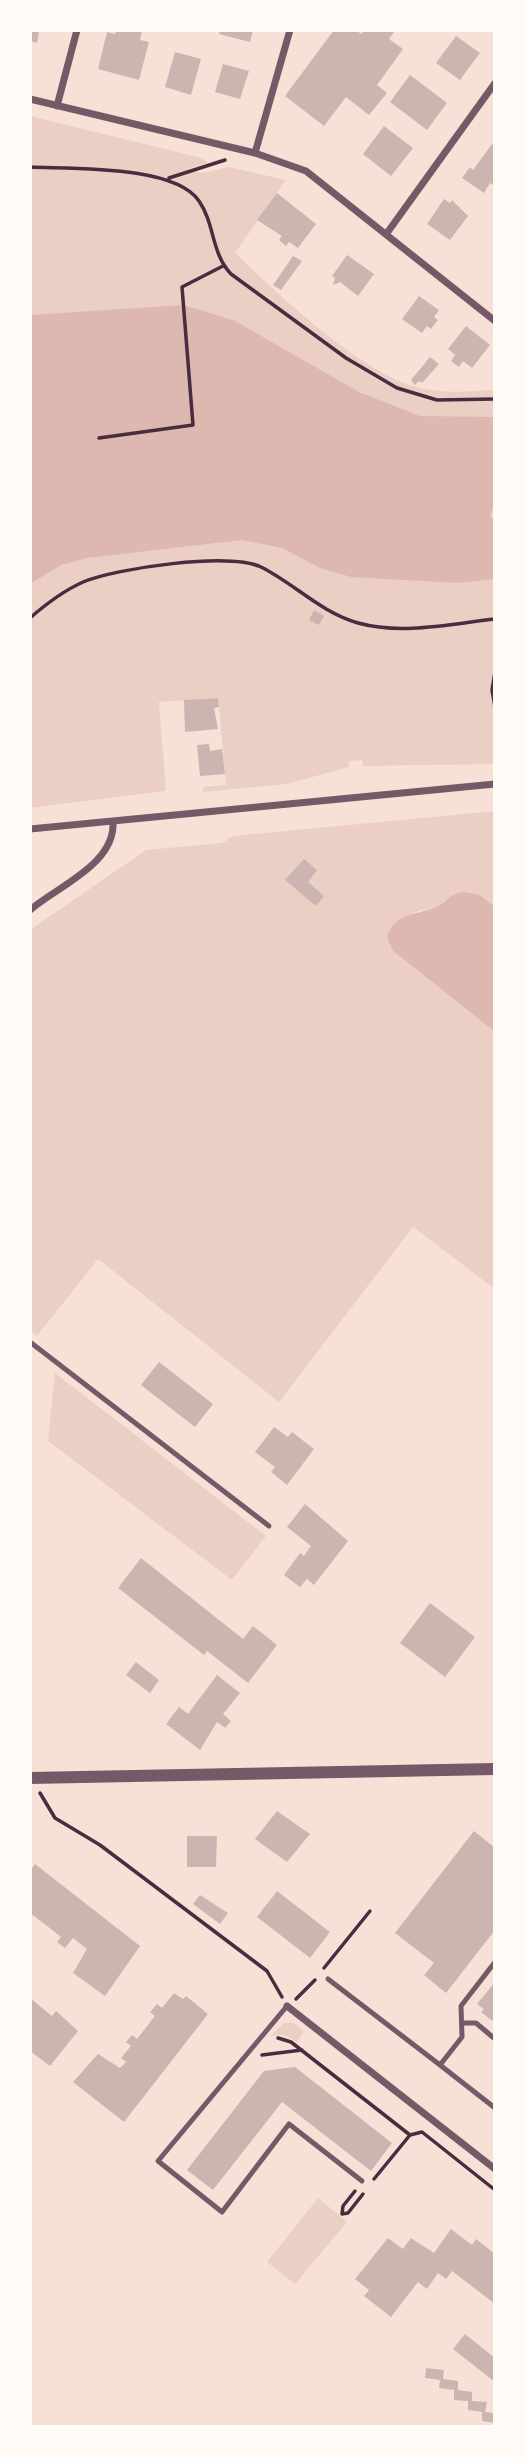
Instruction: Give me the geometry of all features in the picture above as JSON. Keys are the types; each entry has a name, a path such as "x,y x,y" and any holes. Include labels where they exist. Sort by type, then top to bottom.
{"street":[{"path":"57,106 77,30"},
{"path":"256,153 290,30"},
{"path":"387,233 495,83"},
{"path":"30,99 256,153 306,172 387,233 495,321"},
{"path":"30,829 495,784"},
{"path":"30,910 96,861 111,840 113,821"},
{"path":"30,1778 495,1769"},
{"path":"287,2006 495,2169"}],"lane":[{"path":"30,1342 268,1526"},
{"path":"440,2065 462,2037 461,2006 495,1962"},
{"path":"328,1979 495,2108"},
{"path":"287,2006 158,2161 222,2212 289,2124 362,2181"},
{"path":"462,2023 475,2023 495,2039"}],"path":[{"path":"167,178 227,160"},
{"path":"30,167 167,178 188,188 199,201 223,266 253,292 346,358 397,388 437,400 495,399"},
{"path":"99,438 193,425 182,287 223,266"},
{"path":"30,618 66,591 98,577 153,566 232,561 260,567 322,608 359,623 402,629 495,620"},
{"path":"495,672 492,690 495,707"},
{"path":"40,1793 55,1818 100,1845 267,1972 287,2006 306,1992 370,1911"},
{"path":"258,2055 302,2050 410,2135 422,2132 495,2190"}],"shaded area":[{"path":"30,116 202,158 208,163 187,169 201,173 229,167 286,180 235,253 322,331 373,367 397,380 438,391 495,390 495,764 363,766 362,760 349,761 349,767 287,784 203,792 203,787 226,785 218,698 159,702 166,791 30,808"},
{"path":"184,305 235,321 359,392 420,416 495,417 495,503 490,516 495,522 495,579 458,583 351,577 320,568 282,548 242,540 87,558 61,565 30,584 30,315"},
{"path":"495,811 495,907 480,895 445,900 439,906 415,912 393,951 495,1032 495,1289 413,1227 279,1402 98,1259 37,1336 30,1330 30,930 146,850 222,843 233,836"},
{"path":"464,892 480,895 495,907 495,1032 393,951 387,937 390,929 401,919 436,907 452,896"},
{"path":"55,1373 266,1536 232,1580 48,1441"},
{"path":"284,2023 294,2023 304,2031 297,2042 284,2035 270,2036"},
{"path":"318,2198 347,2222 295,2284 267,2262"}],"building":[{"path":"30,30 39,32 37,43 30,41"},
{"path":"116,30 142,30 140,40 149,42 139,80 98,69 107,32 115,34"},
{"path":"220,30 253,30 250,42 219,34"},
{"path":"334,30 356,30 361,34 364,30 391,30 394,32 389,39 403,49 377,85 387,93 369,115 346,97 324,126 285,96"},
{"path":"456,36 480,53 460,80 436,63"},
{"path":"175,52 201,59 191,95 165,87"},
{"path":"223,64 249,71 240,99 215,92"},
{"path":"410,75 447,103 427,130 390,102"},
{"path":"384,126 413,148 391,176 363,154"},
{"path":"492,144 495,146 495,186 490,183 484,193 462,178 470,167 473,170"},
{"path":"277,193 316,224 298,248 289,242 286,246 279,240 282,236 257,220"},
{"path":"444,199 450,203 452,200 468,216 450,240 427,224"},
{"path":"347,255 374,274 358,296 340,282 333,285 335,278 332,276"},
{"path":"293,256 302,261 281,290 273,285"},
{"path":"419,296 439,310 434,317 438,320 431,329 427,326 422,333 402,319"},
{"path":"466,326 490,345 472,368 463,361 459,367 451,361 455,355 448,349"},
{"path":"430,357 439,364 422,383 419,381 415,385 411,380"},
{"path":"314,610 324,616 319,625 309,620"},
{"path":"218,698 219,707 214,708 218,729 185,732 184,700"},
{"path":"209,744 210,751 222,749 225,774 200,776 197,745"},
{"path":"304,859 317,870 308,882 324,896 316,906 285,880"},
{"path":"159,1362 213,1404 195,1427 141,1385"},
{"path":"274,1427 288,1437 292,1432 314,1449 287,1485 271,1472 275,1467 255,1452"},
{"path":"305,1504 348,1541 314,1585 307,1579 300,1587 284,1575 300,1553 304,1556 311,1546 287,1527"},
{"path":"141,1558 243,1639 253,1626 277,1645 248,1683 207,1651 204,1655 118,1588"},
{"path":"430,1603 475,1637 445,1677 400,1643"},
{"path":"136,1662 159,1680 150,1693 126,1675"},
{"path":"217,1675 240,1693 223,1714 231,1721 225,1728 217,1722 200,1750 166,1724 179,1707 188,1714"},
{"path":"277,1811 310,1834 287,1862 255,1839"},
{"path":"474,1831 495,1848 495,1930 446,1993 424,1975 434,1963 395,1933"},
{"path":"187,1836 217,1836 216,1867 187,1867"},
{"path":"35,1864 140,1946 105,1996 73,1973 87,1949 73,1938 65,1948 57,1942 61,1937 33,1915 30,1919 30,1871"},
{"path":"277,1891 330,1932 310,1958 257,1917"},
{"path":"200,1895 228,1913 220,1924 193,1904"},
{"path":"495,1982 495,2023 481,2012 484,2009 477,2004"},
{"path":"174,1993 183,1999 186,1996 208,2014 124,2122 73,2082 98,2054 120,2068 126,2062 121,2058 131,2046 126,2042 132,2035 137,2039 155,2016 150,2012 157,2004 162,2008"},
{"path":"30,1998 52,2016 56,2011 78,2031 50,2066 30,2051"},
{"path":"295,2067 392,2143 371,2171 282,2102 213,2190 187,2170 264,2071"},
{"path":"451,2229 472,2245 476,2239 495,2254 495,2304 452,2271 446,2279 438,2273 427,2289 418,2282 391,2317 364,2296 369,2290 355,2279 388,2238 403,2249 411,2238 434,2253"},
{"path":"465,2334 495,2358 495,2382 453,2349"},
{"path":"426,2368 444,2370 443,2379 458,2381 458,2390 472,2392 472,2401 487,2402 485,2412 495,2413 495,2423 482,2421 482,2412 468,2410 468,2401 454,2400 454,2390 439,2388 440,2380 425,2378"}]}
